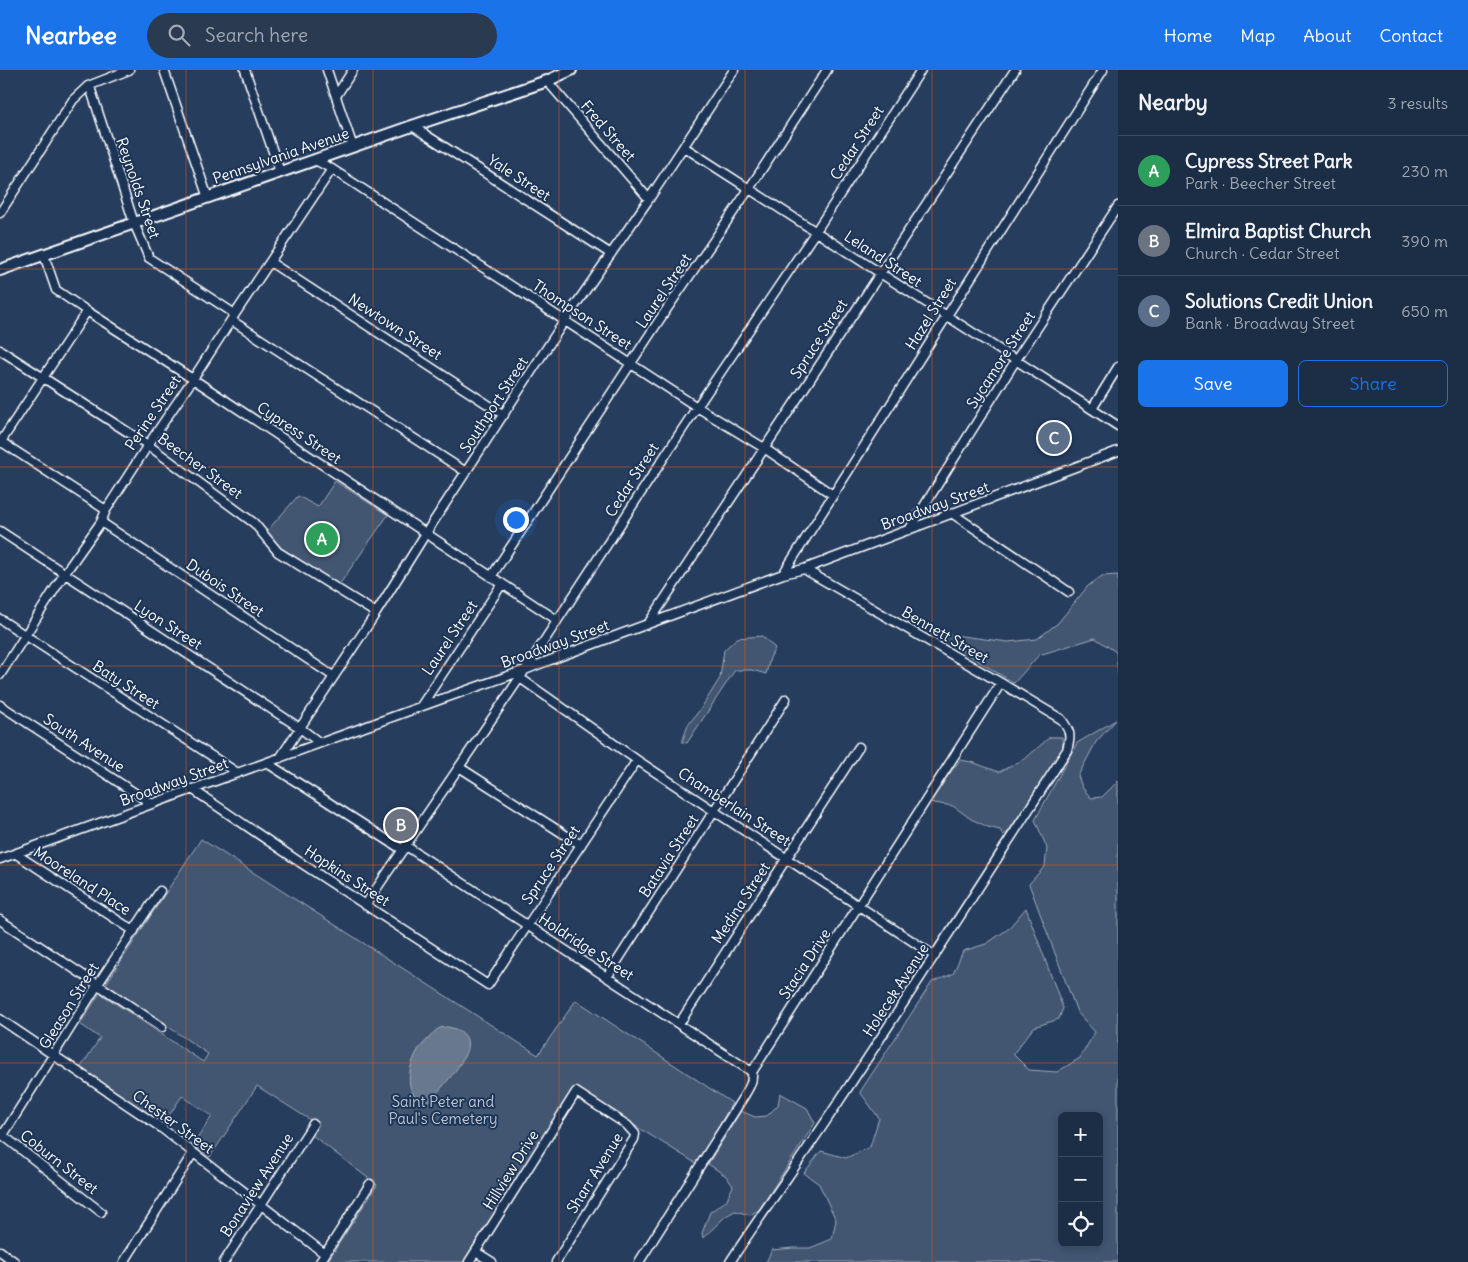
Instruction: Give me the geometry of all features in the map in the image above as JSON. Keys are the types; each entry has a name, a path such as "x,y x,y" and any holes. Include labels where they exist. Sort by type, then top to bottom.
{"main road":[{"name":"Pennsylvania Avenue","path":"0,270 412,126 547,81 570,70"}],"street":[{"path":"0,213 72,100 88,86 129,70"},
{"path":"164,70 208,198"},
{"path":"245,70 280,172"},
{"path":"327,70 353,147"},
{"path":"336,96 353,70"},
{"name":"Southport Street","path":"280,758 565,320 649,199 734,70"},
{"name":"Laurel Street","path":"491,577 827,70"},
{"name":"Cedar Street","path":"366,904 520,678 697,407 816,232 921,70"},
{"name":"Spruce Street","path":"648,624 1015,70"},
{"name":"Hazel Street","path":"783,574 1103,70"},
{"name":"Fred Street","path":"547,81 649,199"},
{"name":"Reynolds Street","path":"88,86 91,90 134,223 149,258 233,317 466,472"},
{"name":"Yale Street","path":"412,126 611,254"},
{"name":"Leland Street","path":"684,146 1118,426"},
{"name":"Thompson Street","path":"315,160 332,169 697,407 764,448 833,495"},
{"name":"Perine Street","path":"0,675 65,573 101,522 106,510 148,445 332,169"},
{"name":"Sycamore Street","path":"909,530 1016,360 1118,206"},
{"name":"Cypress Street","path":"44,255 56,290 557,620"},
{"name":"Newtown Street","path":"270,262 504,415"},
{"path":"87,311 0,442 106,510"},
{"name":"Beecher Street","path":"0,350 148,445 254,523 278,552 376,613"},
{"path":"1092,409 1118,367"},
{"name":"Broadway Street","path":"0,859 525,670 783,574 804,569 1118,452"},
{"path":"953,514 1069,592"},
{"name":"Dubois Street","path":"101,522 333,676"},
{"name":"Lyon Street","path":"0,531 320,743"},
{"name":"Bennett Street","path":"804,569 1061,719 1068,728"},
{"name":"Laurel Street","path":"421,706 502,584"},
{"name":"Baty Street","path":"0,619 238,773"},
{"name":"Chamberlain Street","path":"520,678 714,812 935,956"},
{"name":"Stacia Drive","path":"639,1262 744,1096 753,1079 752,1072 1001,683"},
{"name":"Batavia Street","path":"607,978 786,699"},
{"name":"South Avenue","path":"0,705 152,804"},
{"name":"Holecek Avenue","path":"730,1262 823,1126 935,956 1067,750 1070,736 1068,728"},
{"name":"Medina Street","path":"679,1024 859,747"},
{"name":"Spruce Street","path":"488,985 637,760"},
{"name":"Holdridge Street","path":"267,763 527,925 752,1072"},
{"path":"459,767 581,845"},
{"name":"Hopkins Street","path":"192,789 301,863 488,985"},
{"name":"Mooreland Place","path":"16,854 134,931"},
{"name":"Gleason Street","path":"1,1134 160,891"},
{"path":"0,920 162,1027"},
{"name":"Chester Street","path":"0,1019 160,1127 326,1254"},
{"name":"Hillview Drive","path":"469,1262 576,1092"},
{"name":"Sharr Avenue","path":"556,1262 634,1139 635,1134 627,1125 576,1092"},
{"name":"Bonaview Avenue","path":"224,1262 313,1124"},
{"name":"Coburn Street","path":"1,1134 101,1212"},
{"path":"124,1262 193,1153"},
{"path":"320,1262 370,1184"},
{"path":"0,1251 15,1262"},
{"path":"476,1252 492,1262"}],"green space":[{"path":"335,481 388,515 339,585 280,547 267,531 298,496 318,507"},
{"path":"1118,575 1118,674 1116,652 1095,638 1039,655 1014,683 931,632 1008,642 1037,639 1058,623 1088,586 1102,576"},
{"path":"762,636 775,648 766,674 752,670 735,670 687,743 682,742 688,725 720,678 724,650 737,638"},
{"path":"1116,720 1096,742 1078,776 1082,787 1091,798 1102,797 1118,781 1118,1262 766,1262 772,1250 810,1248 832,1239 836,1220 819,1184 804,1173 821,1151 846,1158 870,1147 879,1118 860,1092 932,982 953,974 963,951 986,944 1008,929 1026,908 1063,1008 1059,1019 1034,1027 1013,1054 1029,1070 1057,1072 1080,1058 1095,1032 1077,1012 1029,884 1045,866 1047,848 1035,820 1077,743"},
{"path":"1050,737 1062,737 1063,748 1011,831 1003,835 1000,830 971,819 953,806 928,802 960,760 972,762 999,772 1026,758"},
{"name":"Saint Peter and Paul's Cemetery","path":"201,839 538,1055 576,1000 732,1103 697,1164 574,1088 463,1262 327,1262 377,1185 312,1135 318,1125 257,1086 210,1157 193,1145 212,1116 182,1096 162,1126 79,1070 100,1038 80,1024 100,993 203,1062 208,1054 106,984"},
{"path":"780,1093 807,1108 815,1123 759,1210 750,1215 735,1211 726,1216 703,1238 702,1233 710,1212 726,1201 733,1186 726,1176 708,1164 741,1111 755,1117 767,1116 778,1105"}],"shaded area":[{"path":"448,1027 461,1032 467,1040 467,1049 455,1071 432,1099 427,1102 419,1099 411,1088 409,1081 414,1057 434,1032 440,1028"}],"place":[{"name":"Solutions Credit Union","path":"1054,438"},
{"name":"Cypress Street Park","path":"322,539"},
{"name":"Elmira Baptist Church","path":"401,825"}]}
